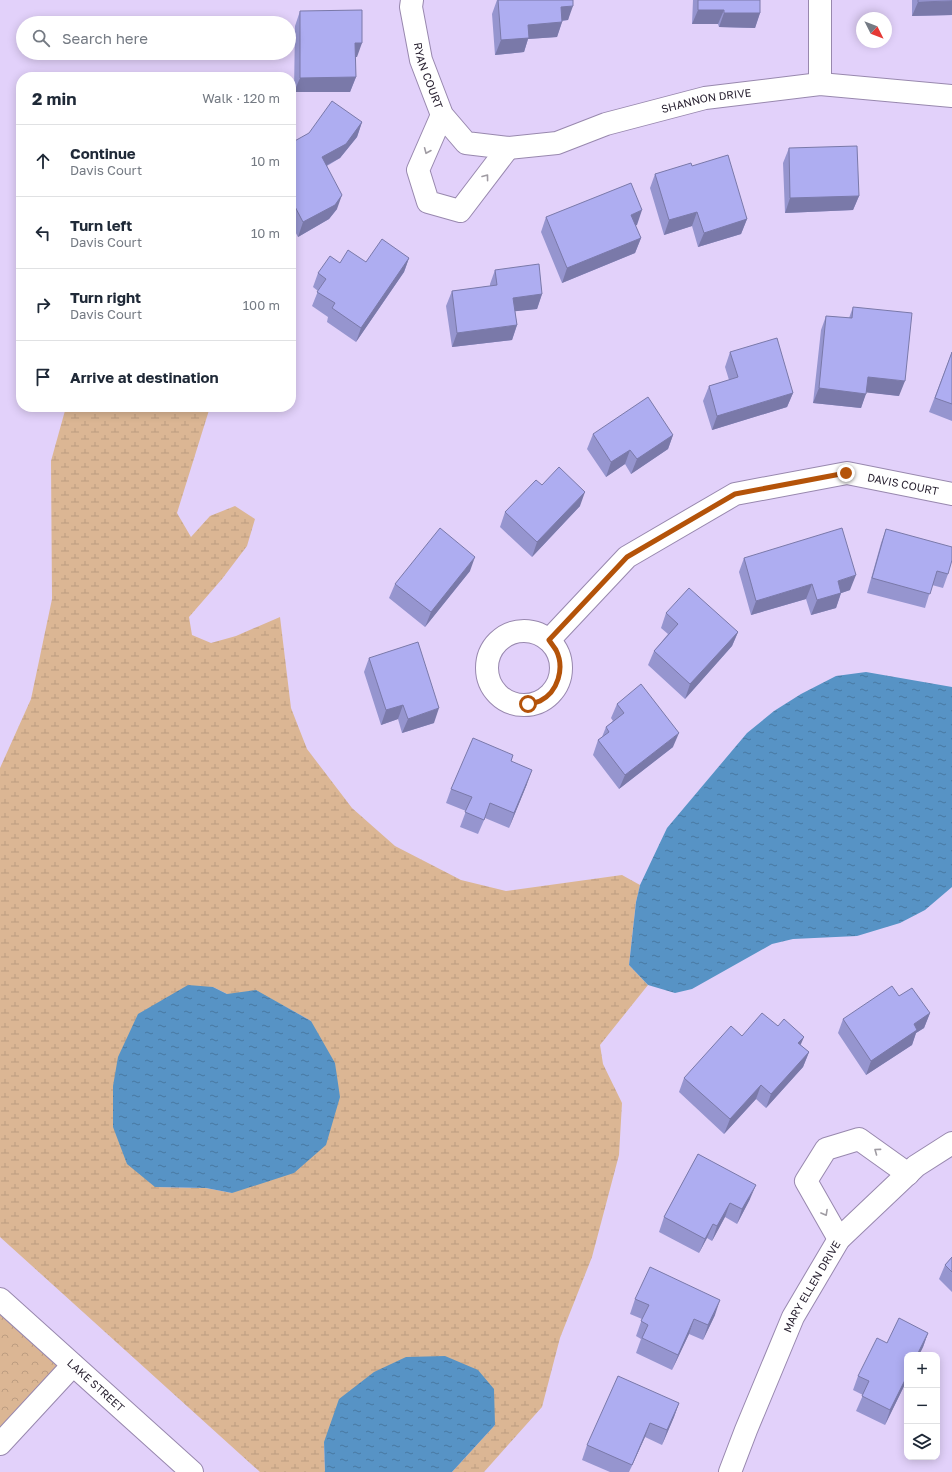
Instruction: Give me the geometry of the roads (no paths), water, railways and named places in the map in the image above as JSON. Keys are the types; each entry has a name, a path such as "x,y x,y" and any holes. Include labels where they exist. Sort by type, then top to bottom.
{"street":[{"name":"RYAN COURT","path":"412,0 411,7 421,60 442,115 466,143"},
{"path":"820,0 820,84"},
{"name":"SHANNON DRIVE","path":"466,143 508,148 557,142 606,124 705,98 820,84 952,96"},
{"path":"442,115 418,170 428,202 460,211 508,148"},
{"name":"DAVIS COURT","path":"549,640 627,557 735,494 846,473 952,494"},
{"path":"839,1239 806,1180 826,1149 859,1139 908,1174"},
{"name":"MARY ELLEN DRIVE","path":"730,1472 793,1317 839,1239 916,1166 952,1143"},
{"name":"LAKE STREET","path":"0,1299 192,1472"},
{"path":"0,1444 73,1365"}],"water":[{"path":"866,672 952,687 952,887 925,910 900,923 857,936 793,939 772,944 692,989 675,993 648,985 629,965 636,902 640,885 667,828 747,733 774,711 801,694 836,676"},
{"path":"188,985 213,987 227,994 256,990 311,1021 335,1063 340,1097 326,1145 294,1173 232,1193 206,1188 155,1187 127,1164 113,1127 113,1086 118,1057 138,1014"},
{"path":"445,1356 478,1370 494,1389 495,1425 452,1472 325,1472 324,1442 339,1399 374,1372 406,1357"}]}
